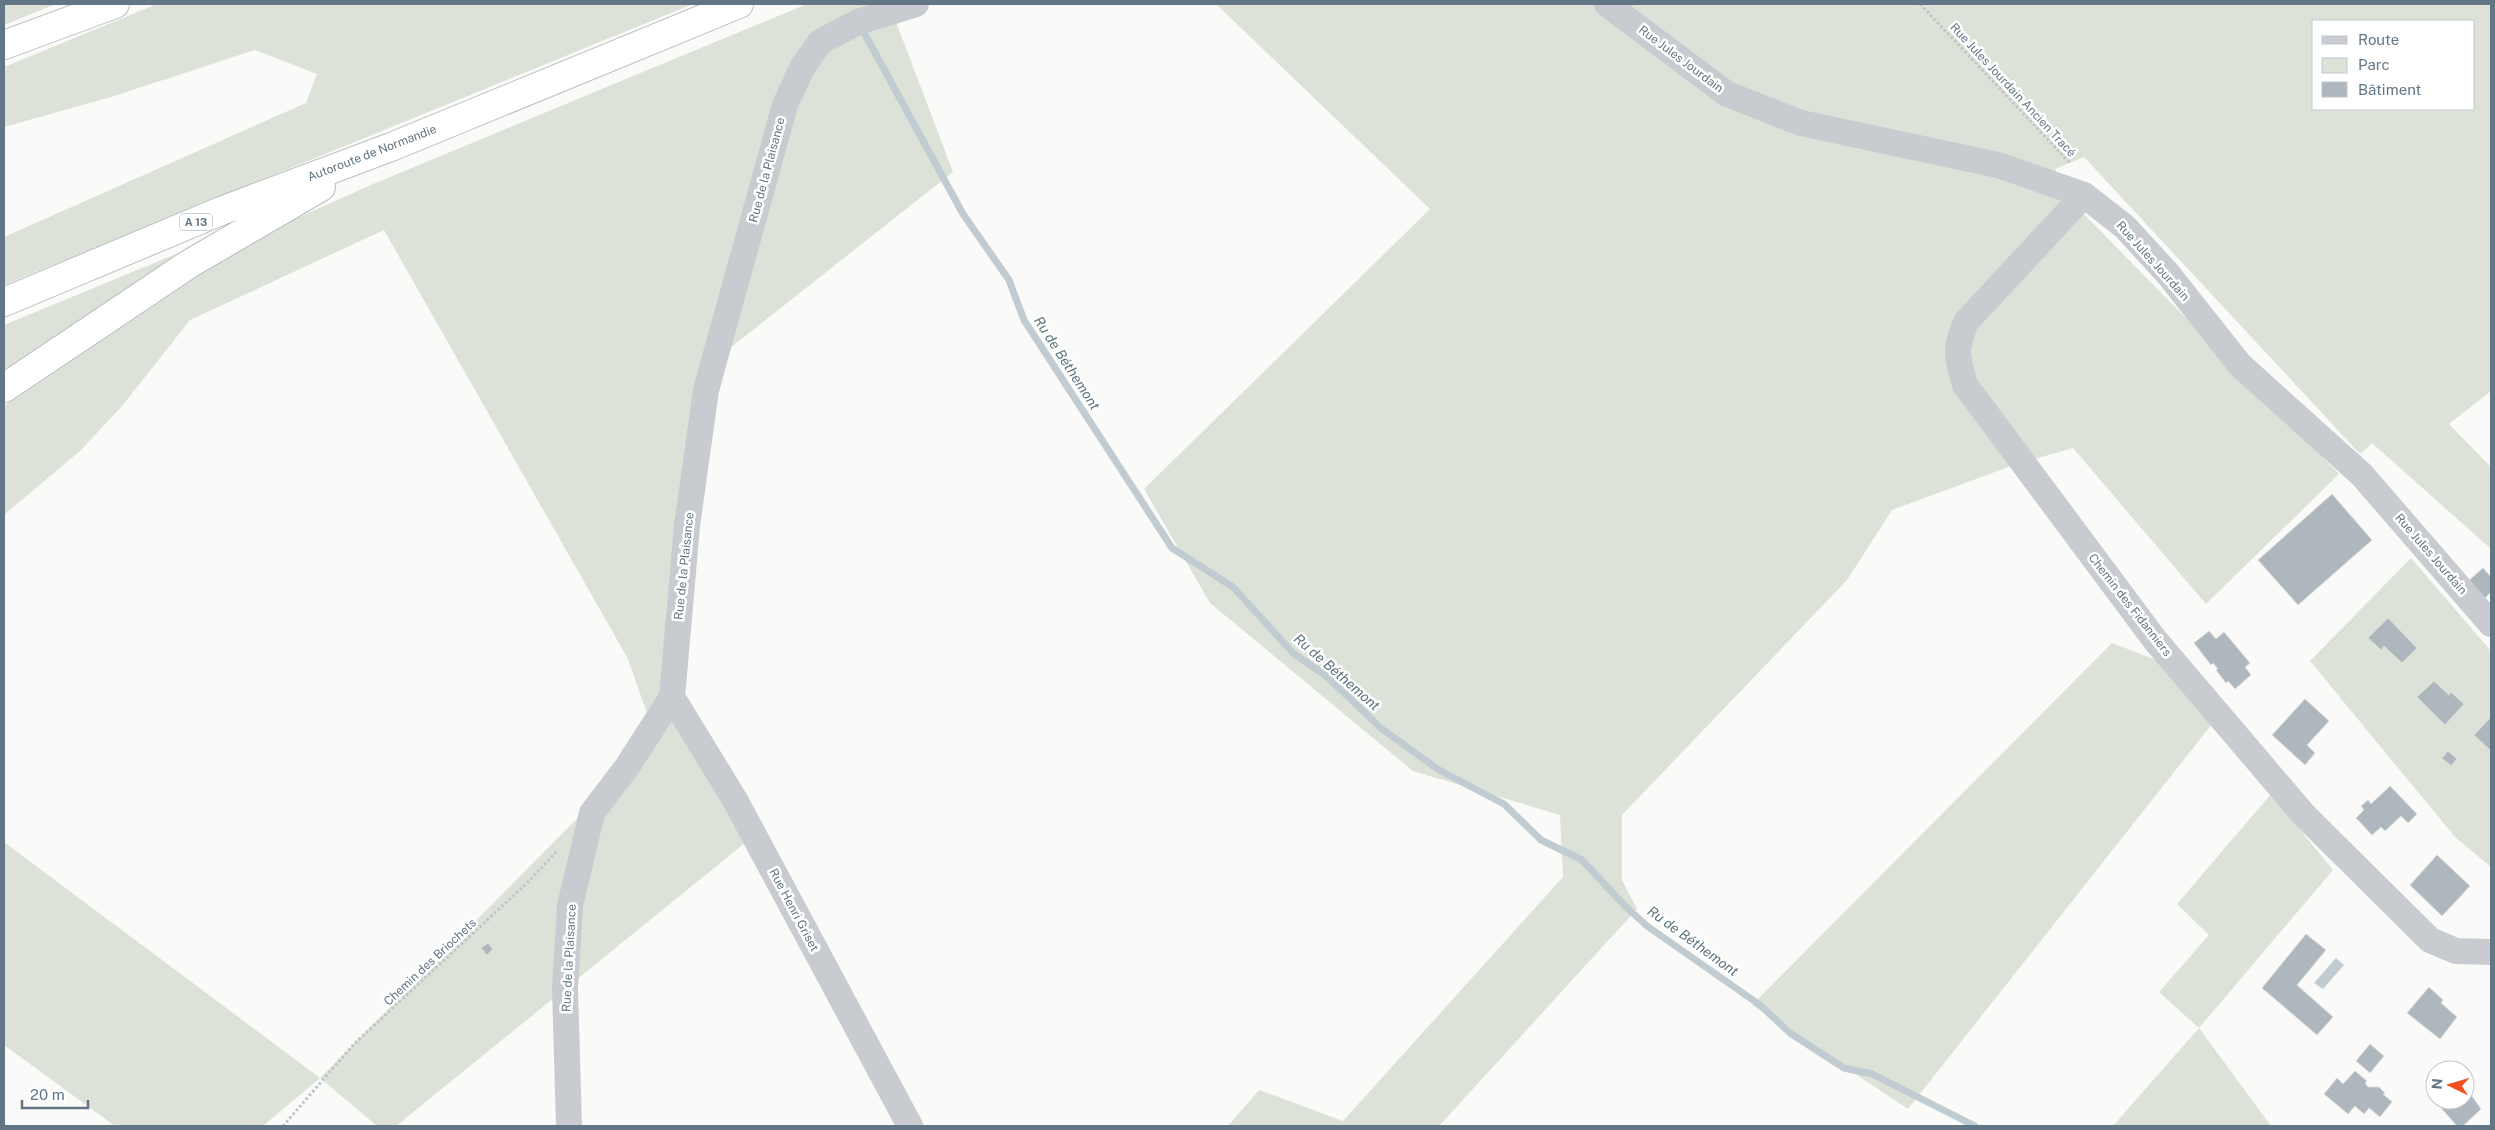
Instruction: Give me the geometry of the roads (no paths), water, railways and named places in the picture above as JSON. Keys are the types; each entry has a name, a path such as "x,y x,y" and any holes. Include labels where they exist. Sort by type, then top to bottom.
{"highway":[{"path":"4,45 115,4"},
{"name":"Autoroute de Normandie","path":"4,302 221,211 391,147 739,4"},
{"path":"4,388 189,264 391,147"}],"street":[{"name":"Rue de la Plaisance","path":"569,1126 565,989 570,906 592,813 627,767 672,697 687,526 706,390 785,105 802,68 820,42 858,22 916,4"},
{"name":"Rue Jules Jourdain","path":"1607,4 1726,94 1801,123 1998,166 2084,195 2126,227 2168,274 2240,365 2362,475 2491,624"},
{"name":"Chemin des Fidanniers","path":"2084,195 1966,322 1959,339 1956,356 1965,385 2155,640 2304,816 2430,940 2456,951 2491,952"},
{"name":"Rue Henri Griset","path":"672,697 735,800 910,1126"}],"waterway":[{"name":"Ru de Béthemont","path":"861,27 963,214 1009,280 1024,320 1172,548 1233,587 1294,654 1325,675 1382,729 1439,770 1504,804 1541,840 1582,860 1625,906 1647,926 1760,1005 1790,1033 1844,1068 1872,1074 1975,1126"}]}
